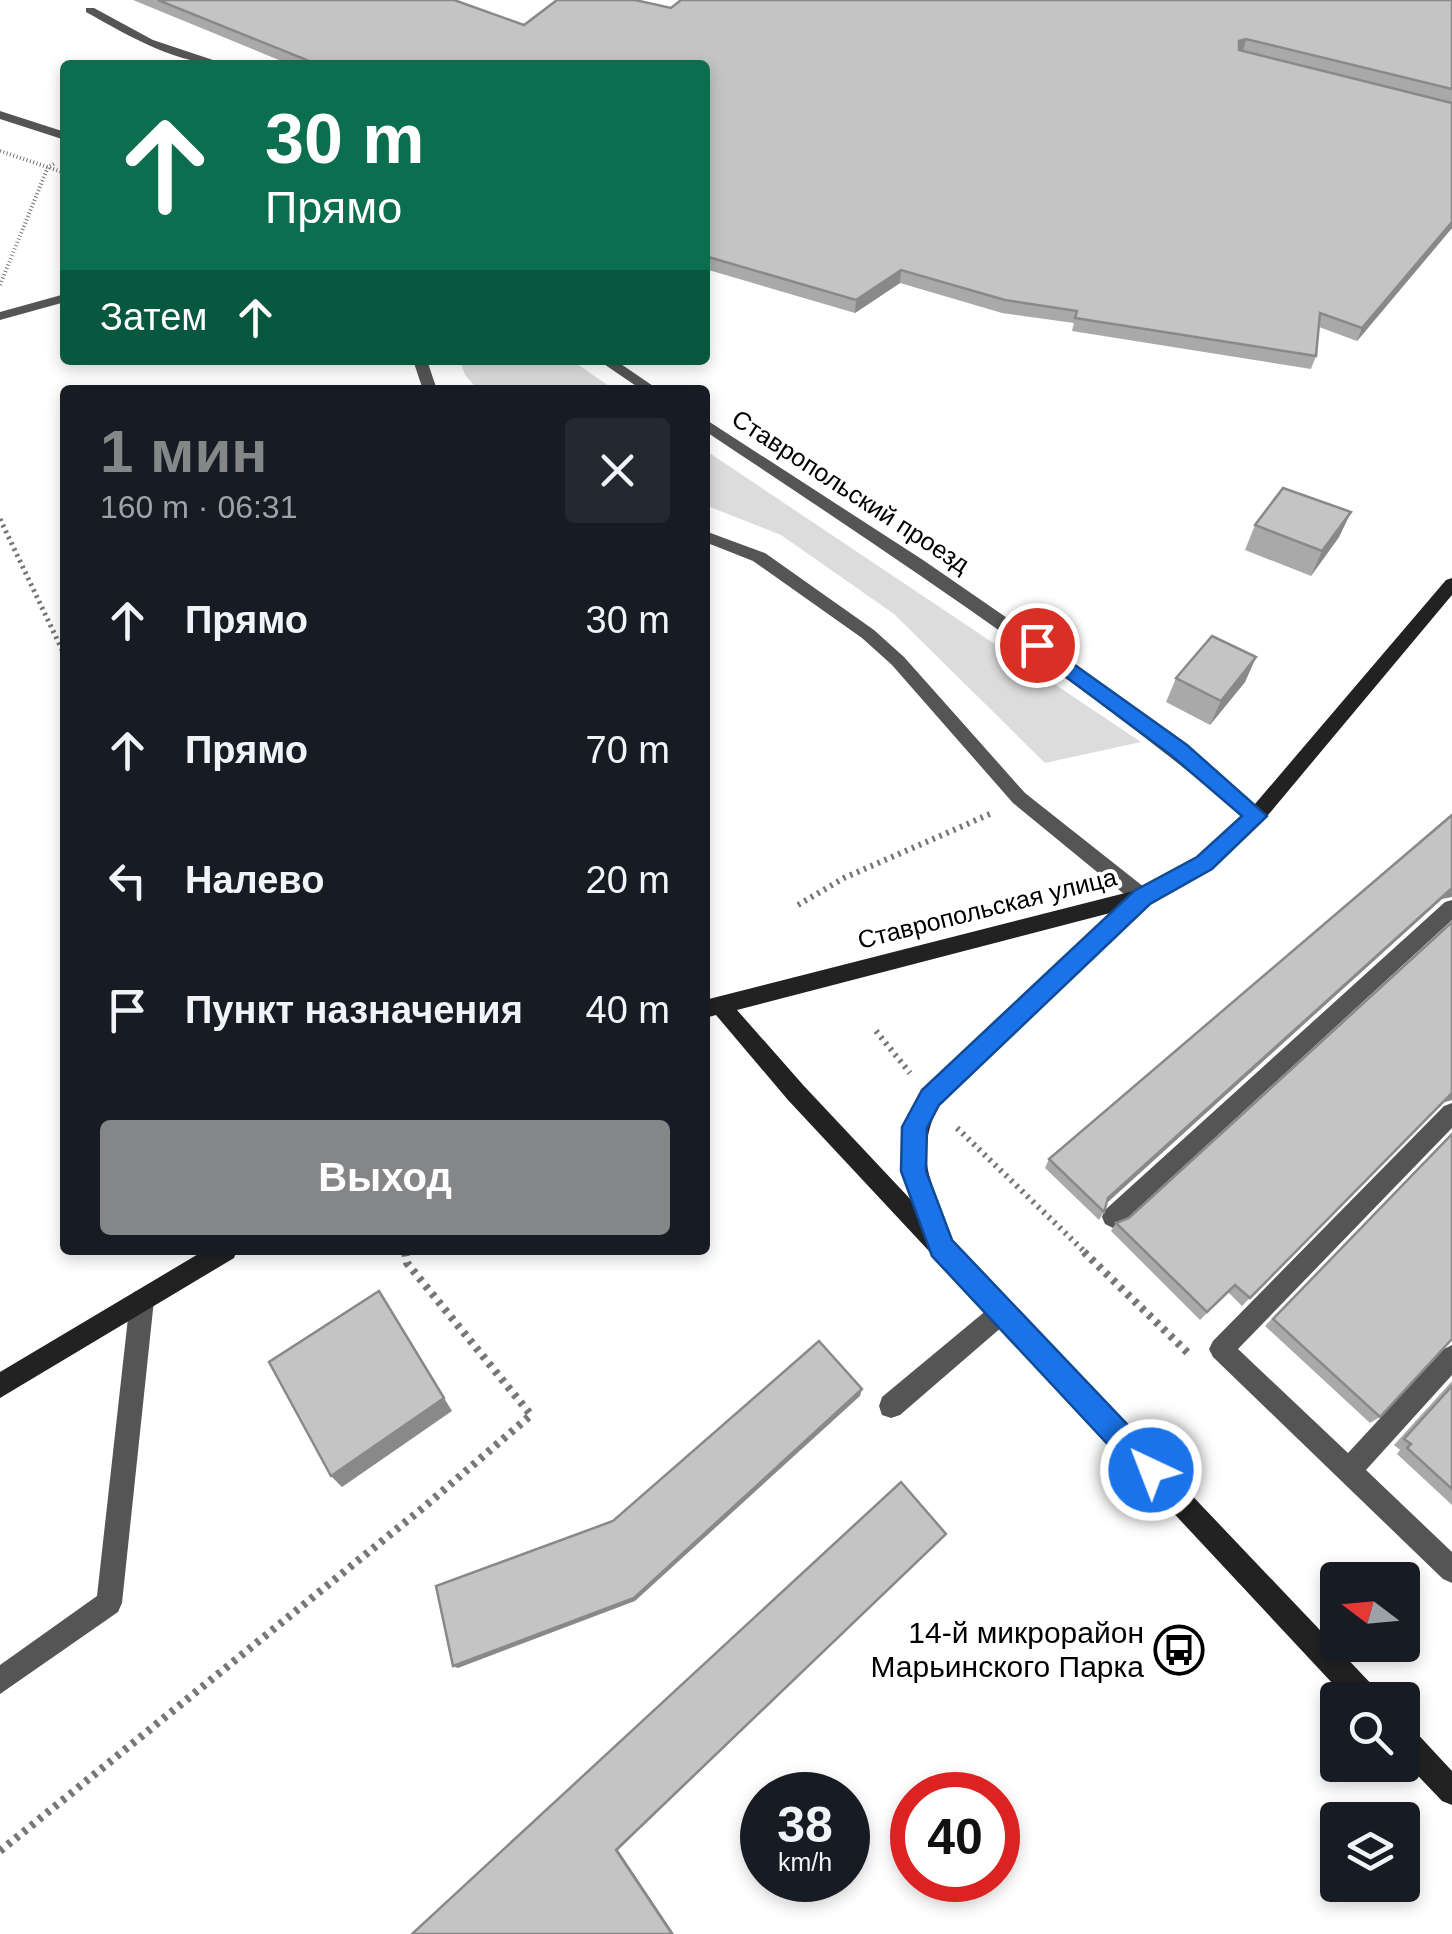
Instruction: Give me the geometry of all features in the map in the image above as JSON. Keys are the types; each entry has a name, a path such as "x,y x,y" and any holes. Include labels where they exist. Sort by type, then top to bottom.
{"street":[{"path":"90,10 149,42 206,60"},
{"path":"0,115 60,134"},
{"path":"0,316 60,299"},
{"path":"613,365 644,385"},
{"name":"Ставропольский проезд","path":"710,427 1008,624 1180,750 1256,816"},
{"path":"710,538 759,557 868,634 1020,798 1142,898 930,1098 914,1127 914,1171 942,1248"},
{"name":"Ставропольская улица","path":"713,1008 1142,898 1204,863 1256,816 1452,584"},
{"path":"1113,1217 1452,908"},
{"path":"713,1008 1350,1682"},
{"path":"1452,1113 1221,1349 1452,1570"},
{"path":"0,1386 218,1255"},
{"path":"0,1680 109,1604 142,1300"},
{"path":"890,1406 1002,1312"},
{"path":"1348,1471 1452,1357"},
{"path":"1420,1757 1452,1791"}],"path":[{"path":"0,151 60,171"},
{"path":"0,285 48,167 60,159"},
{"path":"0,519 60,645"},
{"path":"798,904 832,880 954,833 1020,798"},
{"path":"876,1031 930,1098 1201,1364"},
{"path":"0,1851 409,1520 532,1415 406,1255"}],"shaded area":[{"path":"462,365 578,365 608,385 474,385"},
{"path":"710,453 1141,742 1045,763 894,614 781,535 710,507"}],"building":[{"path":"158,0 454,0 524,25 557,0 635,0 671,8 681,0 1452,0 1452,89 1246,39 1239,41 1239,50 1452,103 1452,222 1362,328 1320,313 1316,356 1075,318 1077,311 1005,300 901,270 856,300 710,257 710,60 307,60"},
{"path":"1283,488 1351,512 1322,551 1255,525"},
{"path":"1212,636 1256,657 1221,701 1176,678"},
{"path":"1452,815 1452,888 1108,1198 1104,1212 1049,1159"},
{"path":"1452,922 1452,1093 1250,1298 1235,1285 1207,1312 1116,1223 1129,1218"},
{"path":"1452,1134 1452,1339 1380,1417 1273,1319"},
{"path":"379,1291 444,1398 331,1476 269,1362"},
{"path":"819,1341 862,1389 634,1598 453,1666 436,1586 613,1521"},
{"path":"1452,1386 1452,1489 1407,1448 1411,1444 1404,1439"},
{"path":"901,1482 946,1534 616,1850 672,1934 412,1934"}],"place":[{"name":"14-й микрорайон Марьинского Парка","path":"1179,1650"}],"route":[{"path":"1037,645 1180,750 1256,816 1204,863 1142,898 930,1098 914,1127 914,1171 942,1248 1151,1470"}]}
